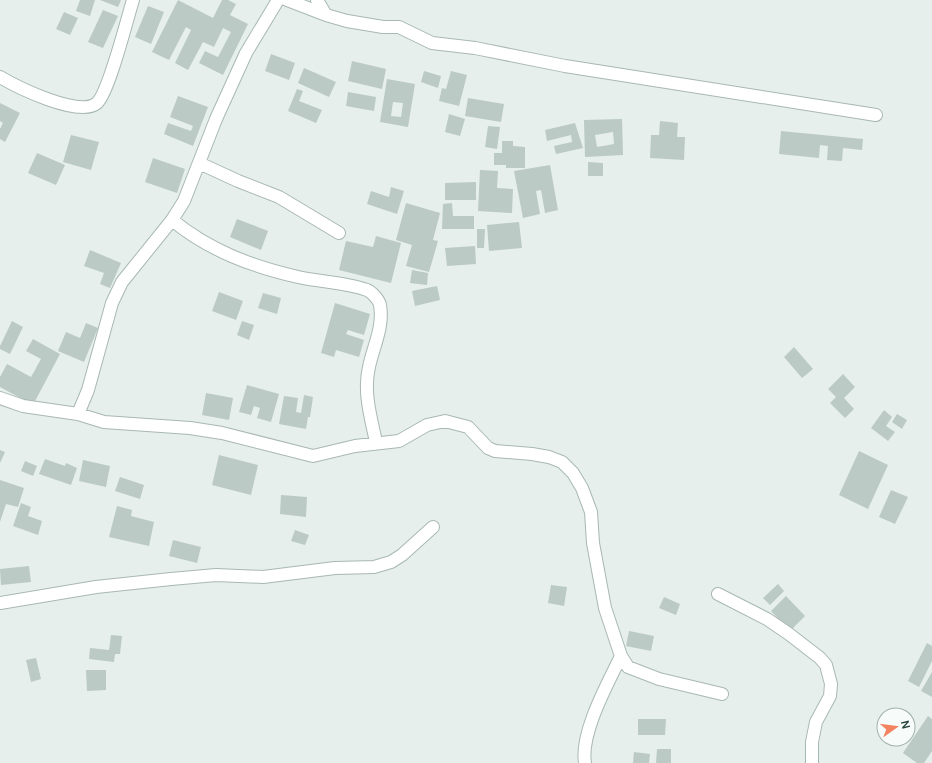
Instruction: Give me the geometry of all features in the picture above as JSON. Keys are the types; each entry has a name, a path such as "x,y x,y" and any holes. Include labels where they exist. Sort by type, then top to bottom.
{"street":[{"path":"0,77 28,92 68,106 88,107 97,103 104,92 124,35 133,0"},
{"path":"78,414 88,390 112,303 122,282 172,220 184,201 216,119 246,53 278,0"},
{"path":"317,0 326,15"},
{"path":"293,1 326,15 347,21 384,27 399,27 421,40 439,45 475,48 565,66 876,115"},
{"path":"199,163 238,181 279,197 339,233"},
{"path":"172,220 191,236 212,248 236,258 299,277 329,281 368,290 374,295 380,304 381,320 376,345 369,367 367,388 368,406 376,442"},
{"path":"0,398 22,406 78,414 104,422 190,428 222,433 313,456 376,442 399,441 427,425 445,421 468,427 488,448 496,451 532,454 549,457 562,462 576,478 591,512 593,542 605,608 621,656 628,667 641,673 722,694"},
{"path":"0,603 96,587 171,579 216,575 262,576 335,568 374,567 391,562 397,558 434,527"},
{"path":"718,594 767,618 820,658 826,665 830,673 830,696 816,722 812,742 812,763"},
{"path":"585,763 586,743 593,718 621,656"}],"building":[{"path":"80,0 95,0 90,16 76,11"},
{"path":"100,0 121,0 118,7"},
{"path":"178,0 213,18 222,0 228,0 236,4 230,15 248,24 223,75 199,63 205,51 218,57 231,32 223,28 214,47 203,42 188,70 175,63 191,30 186,27 169,60 152,52"},
{"path":"148,6 164,12 151,44 135,37"},
{"path":"103,10 118,16 103,48 88,42"},
{"path":"64,12 78,18 70,35 56,29"},
{"path":"271,54 295,63 289,80 265,71"},
{"path":"352,61 386,69 382,89 348,81"},
{"path":"304,68 336,82 329,97 298,83"},
{"path":"424,71 441,76 438,88 421,82"},
{"path":"451,71 467,75 459,106 439,101 442,88 446,89"},
{"path":"387,79 415,84 408,127 380,122","holes":["393,102 403,103 401,117 391,116"]},
{"path":"297,89 303,91 299,101 322,110 316,123 288,111"},
{"path":"348,92 376,97 374,111 346,106"},
{"path":"178,96 208,107 193,146 164,134 168,123 191,131 193,126 170,117"},
{"path":"468,98 504,104 501,122 465,116"},
{"path":"0,103 20,113 5,142 0,139 0,129 3,123 0,121"},
{"path":"449,114 465,119 460,136 445,132"},
{"path":"622,119 623,155 585,157 584,120","holes":["613,132 614,144 597,147 595,135"]},
{"path":"660,121 678,123 677,137 685,137 684,160 650,158 651,135 659,135"},
{"path":"575,123 583,148 556,154 554,146 572,142 571,135 547,141 545,130"},
{"path":"488,126 500,127 497,149 485,147"},
{"path":"781,131 863,139 862,150 843,148 842,161 827,160 828,146 820,145 819,158 779,154"},
{"path":"71,135 99,142 91,170 63,162"},
{"path":"502,141 513,141 513,146 525,147 525,168 506,168 506,165 494,165 494,153 502,153"},
{"path":"37,153 65,165 56,185 28,173"},
{"path":"153,158 185,169 177,193 145,182"},
{"path":"588,162 603,163 603,176 588,176"},
{"path":"550,165 558,210 545,213 541,190 536,191 540,214 523,218 514,171"},
{"path":"480,170 498,171 497,188 513,189 512,213 478,211"},
{"path":"476,182 476,200 445,200 445,183"},
{"path":"391,187 404,191 397,214 367,204 371,191 389,197"},
{"path":"406,203 440,213 433,240 438,241 429,272 406,266 412,245 396,240"},
{"path":"452,203 453,216 474,216 474,229 442,229 443,204"},
{"path":"237,219 268,231 261,250 230,237"},
{"path":"519,222 522,248 489,251 487,225"},
{"path":"477,229 485,229 484,248 477,248"},
{"path":"376,236 401,243 391,283 339,270 346,241 373,247"},
{"path":"475,246 476,264 447,266 445,248"},
{"path":"90,250 121,263 110,288 100,284 104,273 84,266"},
{"path":"412,270 428,273 427,285 410,283"},
{"path":"437,286 440,300 415,306 412,291"},
{"path":"219,292 243,301 236,320 212,311"},
{"path":"263,293 281,298 277,314 258,308"},
{"path":"335,303 370,314 364,335 348,330 346,334 364,340 359,357 336,350 334,357 321,353"},
{"path":"12,321 23,327 10,354 0,349 0,346"},
{"path":"242,321 254,325 249,340 237,335"},
{"path":"86,323 98,328 84,362 58,351 66,332 80,338"},
{"path":"33,339 60,354 33,405 0,387 0,377 7,364 31,377 41,359 26,351"},
{"path":"794,347 813,369 802,378 784,357"},
{"path":"843,374 855,387 844,398 854,409 845,418 830,403 836,397 828,389"},
{"path":"247,385 279,394 271,422 257,418 260,408 254,406 251,415 239,412"},
{"path":"206,393 233,398 229,420 202,415"},
{"path":"304,395 313,397 310,417 308,417 306,429 279,424 284,396 298,398 296,412 301,413"},
{"path":"884,410 892,417 886,426 895,432 888,441 871,428"},
{"path":"897,414 907,420 902,429 892,422"},
{"path":"0,450 5,452 0,463"},
{"path":"859,451 888,465 868,509 839,495"},
{"path":"219,455 258,465 251,495 212,485"},
{"path":"45,459 65,466 66,463 77,468 71,485 39,474"},
{"path":"83,460 110,466 106,487 79,481"},
{"path":"25,461 37,466 33,476 21,471"},
{"path":"120,477 144,485 140,499 115,491"},
{"path":"0,480 24,488 18,507 6,504 0,522"},
{"path":"891,490 908,497 895,524 879,517"},
{"path":"281,495 307,497 306,517 280,514"},
{"path":"21,503 31,507 28,516 42,521 38,535 13,526"},
{"path":"117,506 132,510 131,516 154,522 149,546 109,537"},
{"path":"295,530 309,535 305,545 291,541"},
{"path":"173,540 201,547 197,563 169,556"},
{"path":"29,566 31,582 1,585 0,569"},
{"path":"778,584 784,591 770,605 763,598"},
{"path":"551,585 567,587 564,606 548,603"},
{"path":"786,596 805,616 790,631 771,611"},
{"path":"664,597 680,604 676,615 659,608"},
{"path":"629,631 654,636 651,651 626,646"},
{"path":"111,635 122,636 120,654 115,654 114,662 89,659 90,648 109,650"},
{"path":"927,643 932,646 932,661 919,687 908,681"},
{"path":"36,658 41,679 31,682 26,660"},
{"path":"86,670 106,670 106,690 87,691"},
{"path":"932,672 932,697 921,691"},
{"path":"928,716 932,719 932,751 924,763 917,763 903,753 907,747 916,747 916,734"},
{"path":"638,719 666,719 665,735 638,735"},
{"path":"657,749 671,749 671,763 656,763"},
{"path":"634,752 650,754 649,763 633,763"}]}
